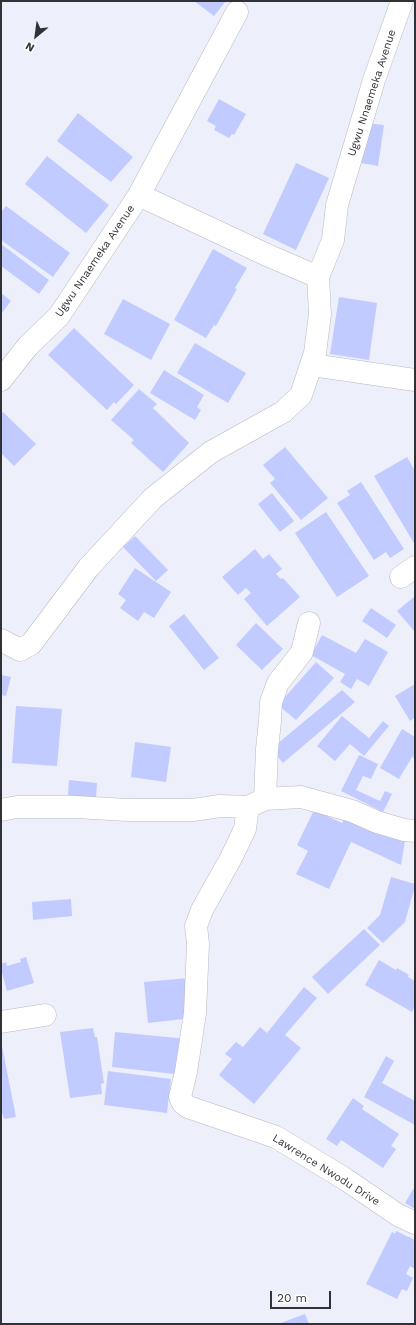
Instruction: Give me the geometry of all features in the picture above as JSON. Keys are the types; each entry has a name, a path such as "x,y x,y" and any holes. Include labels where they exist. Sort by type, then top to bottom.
{"street":[{"name":"Ugwu Nnaemeka Avenue","path":"1,380 28,346 59,316 139,194 267,255 318,277 332,240 337,204 374,80 402,1"},
{"path":"139,194 237,12"},
{"path":"1,640 20,650 31,644 89,567 153,498 211,452 283,412 301,395 315,353 320,314 318,277"},
{"path":"312,365 415,380"},
{"name":"Lawrence Nwodu Drive","path":"309,623 302,652 278,683 271,702 267,749 256,803 231,858 202,910 196,926 198,944 195,1013 186,1072 180,1097 183,1103 188,1107 276,1136 345,1178 398,1214 415,1223"},
{"path":"1,810 17,807 193,810 301,797 352,811 377,822 404,830 415,831"},
{"path":"1,1022 45,1015"}],"building":[{"path":"194,1 226,1 214,16"},
{"path":"219,99 246,114 234,135 232,134 229,138 214,130 216,126 207,121"},
{"path":"78,113 133,157 111,182 57,141"},
{"path":"367,123 384,125 378,166 361,163"},
{"path":"47,156 109,205 86,233 25,184"},
{"path":"296,163 329,178 296,250 263,234"},
{"path":"6,206 70,253 53,277 1,240 1,212"},
{"path":"1,244 49,280 39,294 1,266"},
{"path":"213,249 247,268 216,326 214,325 206,338 174,320"},
{"path":"1,293 11,301 1,314"},
{"path":"339,297 377,303 369,360 330,354"},
{"path":"123,299 170,324 151,360 104,334"},
{"path":"74,328 134,385 116,404 114,402 107,410 48,355"},
{"path":"195,343 246,373 228,403 177,373"},
{"path":"164,370 204,395 197,407 201,410 195,420 150,393"},
{"path":"139,389 157,404 153,408 189,443 163,472 131,443 134,440 111,420"},
{"path":"3,412 36,444 14,466 1,453 1,414"},
{"path":"285,447 328,498 301,520 270,483 275,479 263,465"},
{"path":"407,457 415,471 415,545 374,476"},
{"path":"361,482 404,549 390,558 386,552 374,560 337,503 350,495 347,491"},
{"path":"272,493 294,521 280,532 258,504"},
{"path":"326,512 369,576 337,597 295,533"},
{"path":"135,536 168,570 156,581 123,547"},
{"path":"255,549 263,559 269,554 282,569 276,574 281,579 283,578 300,597 267,626 244,599 251,593 246,588 238,595 222,577"},
{"path":"135,568 171,592 154,618 144,612 138,621 120,608 126,600 118,594"},
{"path":"415,596 415,632 397,611"},
{"path":"371,608 396,625 387,638 362,621"},
{"path":"184,614 219,658 204,670 169,626"},
{"path":"256,623 283,649 262,670 236,645"},
{"path":"322,635 356,653 365,639 388,652 369,686 357,679 351,689 340,682 345,674 311,655"},
{"path":"316,662 334,678 296,720 278,705"},
{"path":"1,675 11,677 6,696 1,695"},
{"path":"415,684 415,717 410,721 395,696"},
{"path":"342,690 355,702 283,763 271,749"},
{"path":"16,706 62,709 57,766 12,763"},
{"path":"342,716 369,738 383,721 389,726 364,756 350,744 335,761 317,746"},
{"path":"402,729 415,737 415,758 412,757 399,779 380,768"},
{"path":"135,742 171,747 166,782 131,777"},
{"path":"359,755 378,764 371,779 363,776 356,790 380,801 385,791 392,794 383,812 341,791"},
{"path":"69,780 97,783 96,798 68,795"},
{"path":"314,810 342,823 347,813 405,841 401,865 351,842 329,889 296,874 308,851 297,845"},
{"path":"391,877 415,884 415,886 405,922 383,943 367,928 380,915"},
{"path":"71,899 72,916 33,920 32,902"},
{"path":"364,929 380,945 328,994 312,977"},
{"path":"26,957 34,983 7,991 1,964 6,962 7,966 21,962 20,959"},
{"path":"379,960 396,970 397,968 409,975 408,977 415,981 415,1006 412,1012 365,985"},
{"path":"188,978 192,1018 148,1023 144,982"},
{"path":"304,987 317,998 285,1035 301,1048 254,1104 219,1075 232,1059 225,1054 236,1042 243,1047 260,1027 267,1033"},
{"path":"93,1028 95,1037 97,1037 104,1083 101,1084 102,1094 70,1098 60,1032"},
{"path":"115,1032 187,1039 183,1075 112,1067"},
{"path":"1,1041 16,1117 4,1119 1,1109"},
{"path":"386,1056 394,1061 382,1083 415,1101 415,1125 364,1097"},
{"path":"108,1071 171,1079 167,1113 104,1105"},
{"path":"353,1098 364,1106 362,1109 399,1134 391,1146 396,1149 383,1168 341,1140 337,1146 326,1139"},
{"path":"415,1186 415,1209 405,1203"},
{"path":"396,1231 415,1240 415,1269 410,1266 406,1274 413,1278 407,1291 402,1289 397,1299 366,1284 392,1232 395,1234"},
{"path":"305,1314 309,1324 278,1324"}]}
